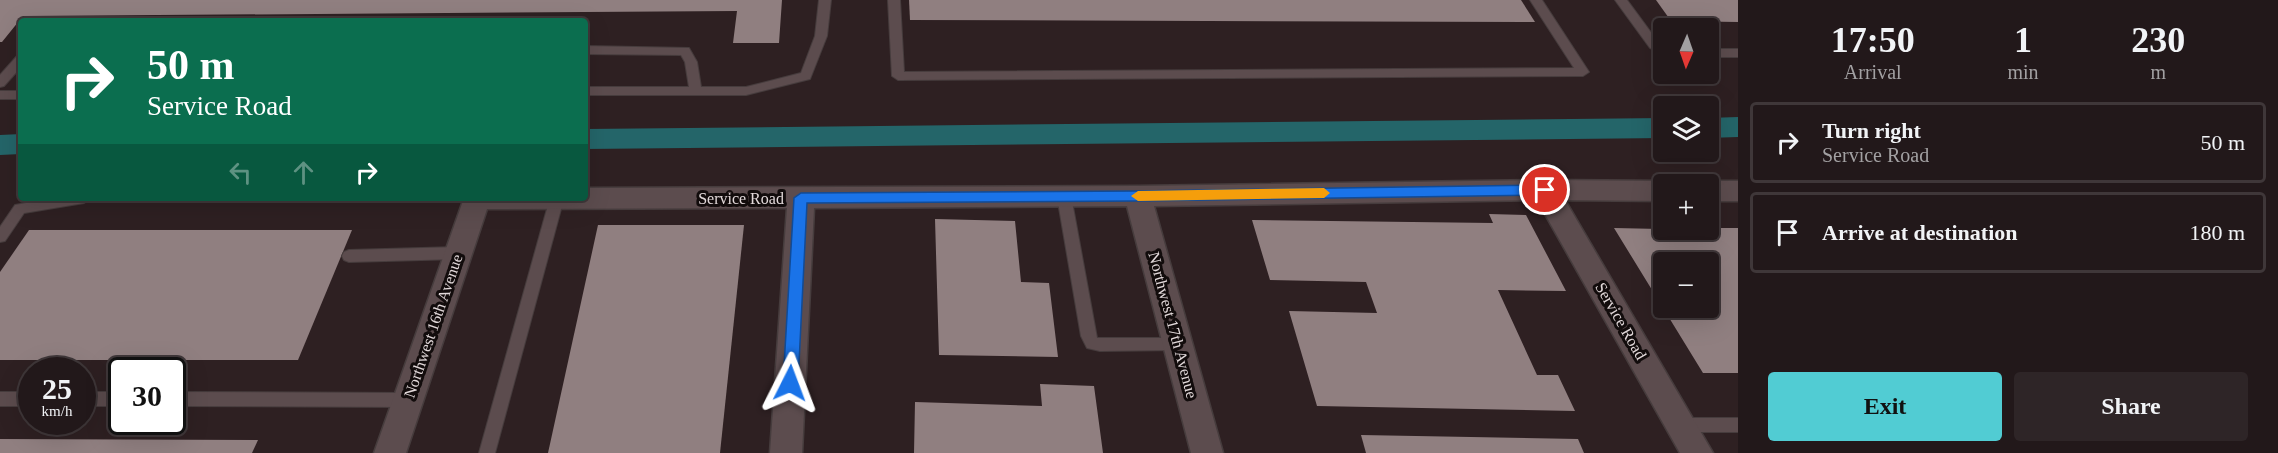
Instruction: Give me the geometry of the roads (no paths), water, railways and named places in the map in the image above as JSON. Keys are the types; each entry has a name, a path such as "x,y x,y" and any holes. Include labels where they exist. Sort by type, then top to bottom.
{"street":[{"name":"Service Road","path":"1545,190 1697,453"},
{"name":"Service Road","path":"588,198 1653,191"},
{"path":"1719,191 1738,191"},
{"name":"Northwest 17th Avenue","path":"1138,196 1207,453"},
{"path":"786,453 801,198"},
{"name":"Northwest 16th Avenue","path":"390,453 474,201"}],"lane":[{"path":"588,91 746,91 806,76 821,36 825,0"},
{"path":"894,0 898,76 1583,72 1536,0"},
{"path":"1621,0 1653,44"},
{"path":"588,50 685,51 691,62 696,91"},
{"path":"1719,53 1738,53"},
{"path":"0,83 18,62"},
{"path":"0,95 18,94"},
{"path":"1064,196 1088,336 1092,343 1100,345 1178,344"},
{"path":"0,237 20,209 67,201"},
{"path":"487,453 556,201"},
{"path":"348,256 458,253"},
{"path":"0,399 18,399"},
{"path":"186,399 408,400"},
{"path":"1681,425 1738,425"}],"waterway":[{"path":"1719,128 1738,127"},
{"path":"588,139 1653,128"},
{"path":"0,145 18,144"}]}
